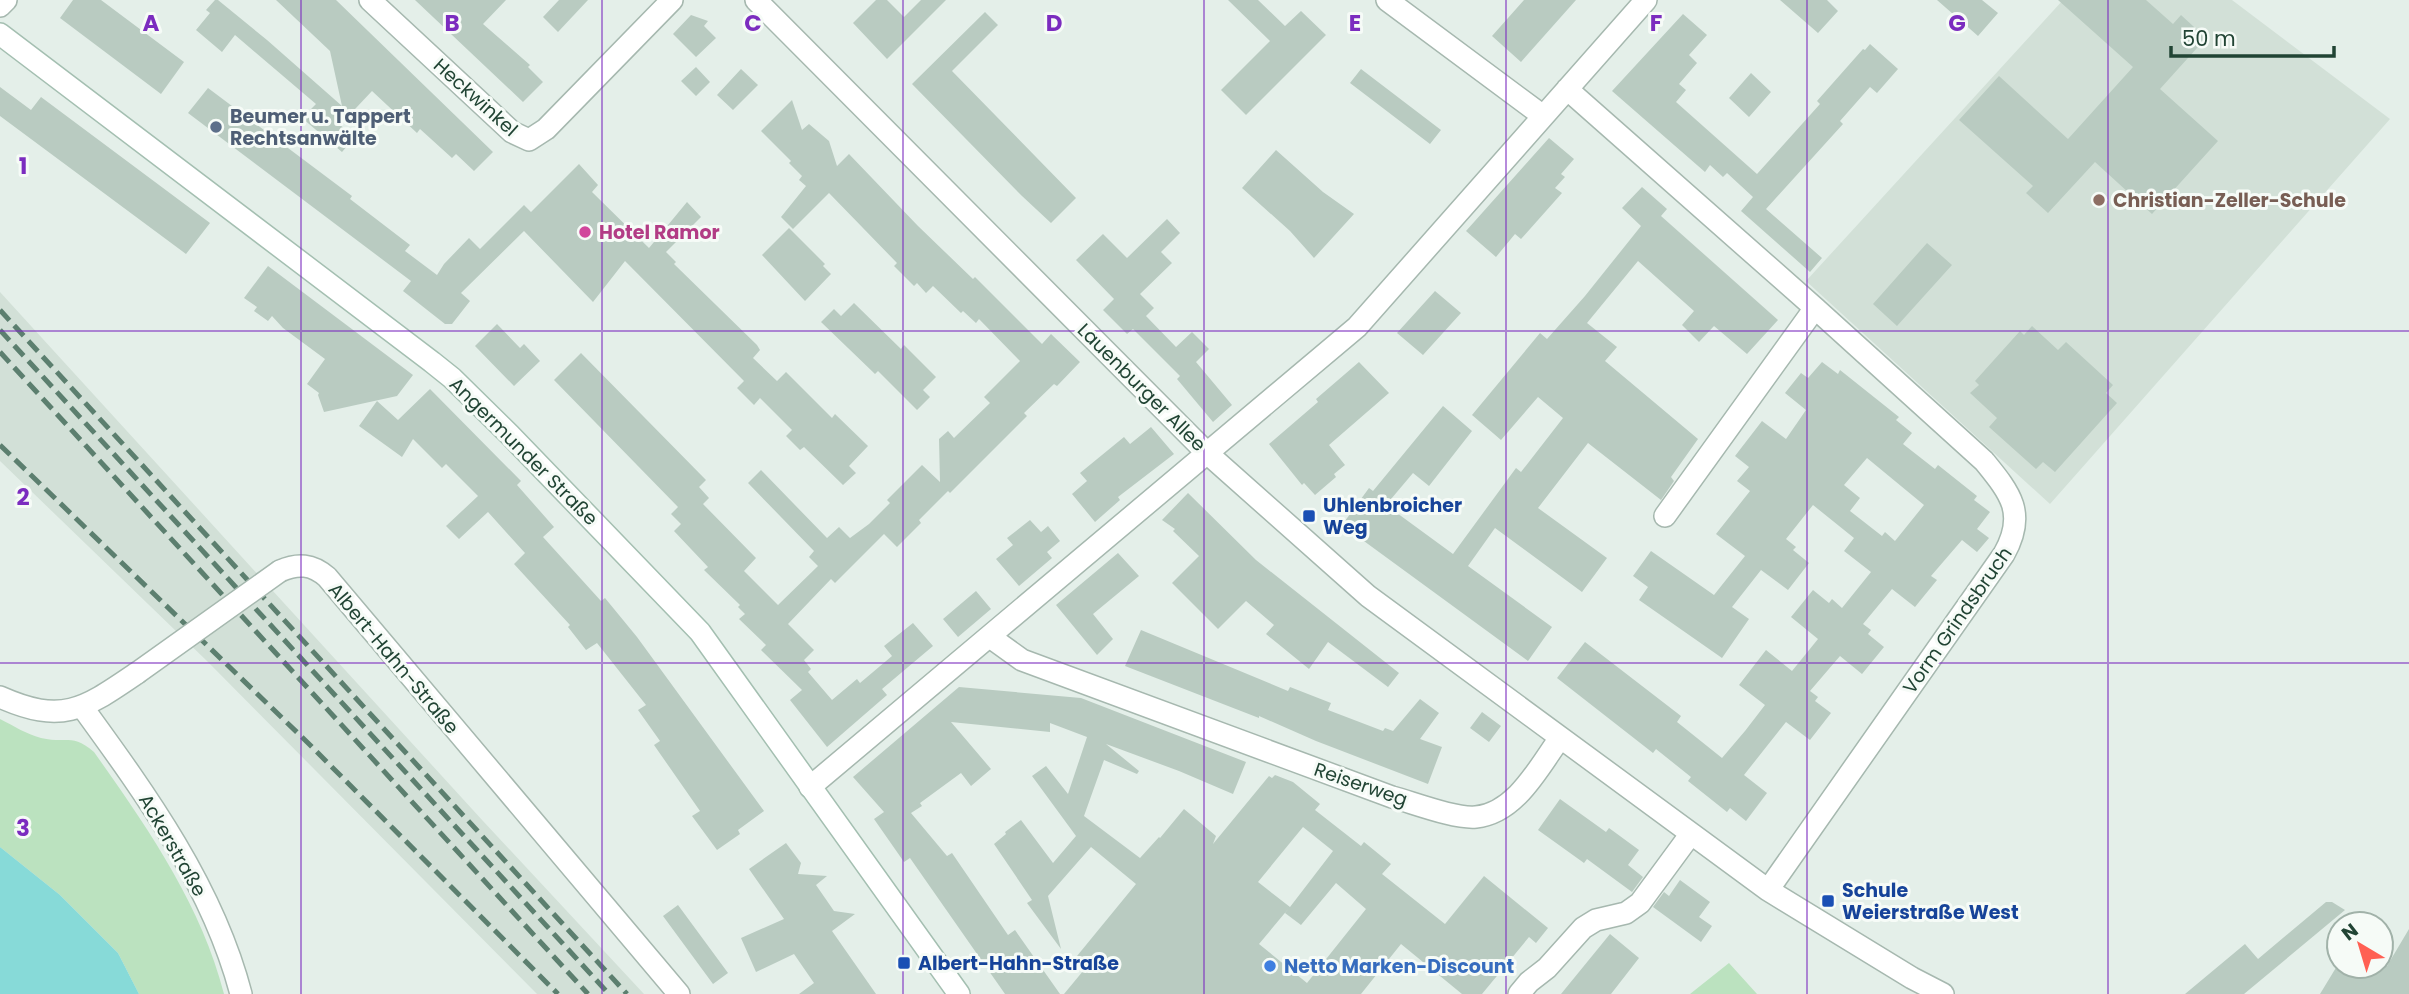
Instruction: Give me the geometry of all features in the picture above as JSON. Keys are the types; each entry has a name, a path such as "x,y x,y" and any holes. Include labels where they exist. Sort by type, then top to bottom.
{"street":[{"path":"0,6 6,0"},
{"name":"Heckwinkel","path":"370,0 512,132 528,140 546,129 672,0"},
{"name":"Lauenburger Allee","path":"756,0 1207,453 1368,596 1560,738"},
{"path":"1387,0 1543,116"},
{"path":"810,787 1357,327 1646,0"},
{"name":"Angermunder Straße","path":"0,34 452,377 700,632 959,994"},
{"name":"Vorm Grindsbruch","path":"1567,89 1984,461 2008,490 2015,512 2014,537 2004,554 1768,890"},
{"path":"1665,516 1815,308"},
{"name":"Albert-Hahn-Straße","path":"0,697 33,711 58,712 83,708 280,571 292,566 307,565 317,569 327,577 679,994"},
{"name":"Reiserweg","path":"990,637 1022,660 1392,797 1447,813 1475,817 1499,810 1516,797 1560,738"},
{"name":"Ackerstraße","path":"83,708 149,800 200,886 220,931 241,994"},
{"path":"1560,738 1768,890 1943,994"},
{"path":"1519,994 1583,928 1597,920 1626,913 1640,902 1690,835"},
{"name":"Angermunder Straße","path":"942,973 950,994"}],"shaded area":[{"name":"Christian-Zeller-Schule","path":"2063,0 2232,0 2390,119 2050,504 1806,281"},
{"path":"0,292 644,994 537,994 207,661 0,461"}],"green space":[{"path":"0,719 36,736 50,740 74,741 94,752 152,838 187,898 214,961 224,994 139,994 118,953 60,895 0,847"},
{"path":"1729,963 1757,994 1690,994"}],"water":[{"path":"0,847 60,895 118,953 139,994 0,994"}],"building":[{"path":"73,0 101,0 184,62 161,94 60,18"},
{"path":"215,0 267,40 342,106 330,51 276,0 336,0 493,152 474,171 456,154 452,158 420,129 417,133 372,91 340,125 355,137 342,152 302,118 316,104 235,35 222,52 196,30 210,13 206,10"},
{"path":"415,0 506,0 483,24 530,65 528,67 543,82 523,102"},
{"path":"559,0 588,0 558,32 543,17"},
{"path":"876,0 887,0 904,17 921,0 946,0 887,59 853,23"},
{"path":"1228,0 1258,0 1285,26 1301,11 1326,35 1246,115 1221,90 1270,41"},
{"path":"1524,0 1576,0 1521,62 1492,36"},
{"path":"1780,0 1827,0 1838,11 1818,33"},
{"path":"1937,0 1982,0 1998,13 1978,36"},
{"path":"2058,0 2146,0 2173,24 2181,15 2206,38 2160,89 2218,141 2152,214 2095,162 2048,213 2026,193 2033,186 1959,120 1999,76 2068,139 2133,67"},
{"path":"985,12 998,25 952,71 1076,198 1051,223 912,84"},
{"path":"1683,14 1707,35 1689,55 1697,63 1679,84 1686,90 1676,102 1757,174 1820,104 1817,101 1863,49 1870,44 1898,69 1877,93 1870,87 1840,121 1843,124 1766,209 1822,258 1810,272 1741,211 1753,197 1727,173 1723,177 1710,165 1705,172 1612,91"},
{"path":"691,15 708,21 704,26 716,38 696,57 673,34"},
{"path":"696,67 710,82 696,96 681,81"},
{"path":"741,69 758,85 733,110 717,95"},
{"path":"1361,69 1441,130 1430,144 1350,83"},
{"path":"1751,73 1771,92 1749,117 1729,98"},
{"path":"0,87 31,110 41,97 210,223 186,254 0,116"},
{"path":"208,88 352,196 350,199 410,245 405,251 437,275 469,238 480,249 524,205 531,212 579,164 598,185 592,192 649,248 687,202 701,217 666,252 676,262 674,264 757,345 760,350 753,358 777,381 786,372 832,418 835,414 868,446 849,466 856,473 843,485 804,447 800,450 786,436 792,430 760,398 754,405 737,388 744,381 625,261 593,302 524,231 461,293 470,301 452,324 445,324 403,291 411,281 188,113"},
{"path":"792,100 802,130 809,124 829,141 837,166 849,154 918,226 973,279 975,277 1042,344 1051,334 1080,362 1057,386 1054,384 1024,413 1027,416 919,520 921,523 897,547 884,534 835,583 831,579 788,624 814,650 804,660 811,669 808,672 832,700 857,679 860,683 892,656 884,646 913,623 933,646 882,689 887,695 827,747 790,700 802,690 761,650 766,645 739,619 745,614 738,607 740,605 704,570 708,567 674,531 681,524 671,514 678,507 554,380 581,353 706,480 699,487 709,498 703,504 756,558 744,571 778,605 818,566 809,557 814,551 748,483 761,470 827,538 839,527 850,538 869,524 890,503 887,500 922,465 940,482 939,439 948,431 954,438 990,403 984,397 1020,361 979,319 976,323 963,311 961,313 933,286 926,293 917,283 914,286 894,266 897,263 829,193 793,229 781,217 806,186 799,180 802,176 789,163 791,161 761,131"},
{"path":"1549,138 1574,159 1561,174 1565,177 1555,188 1562,193 1521,239 1515,234 1496,257 1466,231"},
{"path":"1276,150 1323,192 1354,214 1314,258 1290,231 1242,188"},
{"path":"1642,187 1667,209 1661,216 1778,320 1747,354 1714,326 1699,342 1682,325 1694,311 1638,261 1587,323 1617,347 1605,361 1698,439 1671,477 1674,481 1661,500 1588,443 1538,508 1607,558 1582,592 1495,528 1468,566 1552,627 1528,661 1342,525 1369,488 1373,491 1443,406 1472,431 1429,486 1413,473 1386,505 1453,554 1516,468 1521,472 1563,418 1538,397 1501,440 1472,415 1540,333 1547,339 1641,226 1622,208"},
{"path":"1167,219 1180,233 1161,252 1172,263 1140,294 1154,308 1146,316 1176,347 1192,332 1209,349 1196,362 1232,405 1213,422 1177,379 1180,376 1133,329 1127,334 1103,310 1114,299 1076,260 1103,234 1127,258"},
{"path":"789,228 825,264 823,266 831,274 805,301 762,255"},
{"path":"1927,243 1952,265 1897,326 1873,304"},
{"path":"268,266 413,375 397,396 324,412 319,393 307,384 325,359 283,328 272,316 268,321 254,311 257,307 244,298"},
{"path":"1435,291 1461,313 1423,355 1397,333"},
{"path":"854,303 901,349 904,345 936,377 923,390 930,397 917,410 878,371 875,374 821,322 834,309 841,316"},
{"path":"497,324 520,348 524,344 540,361 514,386 475,346"},
{"path":"2032,326 2058,350 2066,342 2113,385 2106,393 2117,403 2055,472 2043,462 2036,469 1989,427 1997,418 1970,393 1979,385 1975,381 2020,331 2024,335"},
{"path":"1359,362 1389,393 1329,445 1345,465 1334,474 1336,477 1315,495 1304,483 1302,485 1269,444"},
{"path":"1822,362 1838,374 1840,370 1899,417 1896,420 1912,433 1903,444 1935,469 1938,465 1977,496 1974,500 1990,512 1977,529 1989,538 1977,552 1962,540 1931,576 1937,580 1915,607 1892,589 1863,624 1871,630 1868,634 1884,647 1862,674 1840,656 1810,691 1818,697 1815,701 1831,713 1810,740 1786,722 1744,775 1767,793 1746,821 1730,808 1727,812 1688,781 1691,777 1656,749 1653,753 1557,678 1585,642 1681,716 1677,722 1722,758 1745,731 1765,705 1739,685 1766,650 1792,671 1818,639 1791,617 1813,590 1829,603 1832,599 1842,608 1871,572 1844,551 1854,538 1813,505 1786,539 1796,547 1793,550 1809,563 1788,590 1761,570 1732,607 1749,619 1722,658 1639,600 1648,587 1633,576 1651,551 1714,595 1745,556 1716,534 1750,491 1737,481 1749,467 1735,456 1762,421 1786,439 1806,410 1785,393 1801,373 1808,378","holes":["1867,458 1924,505 1895,541 1885,532 1882,536 1850,511 1860,498 1844,485"]},
{"path":"430,389 521,481 517,485 554,527 543,537 601,601 605,598 637,637 764,811 738,830 740,834 717,850 692,816 700,811 654,745 660,741 638,710 646,705 597,643 586,650 568,627 570,625 514,564 525,553 488,512 459,539 446,526 478,496 446,464 442,468 413,439 402,457 359,426 377,401 398,420"},
{"path":"1151,427 1174,454 1118,497 1120,500 1095,522 1072,494 1087,481 1080,473 1124,437 1130,444"},
{"path":"1188,493 1256,560 1399,673 1388,687 1328,642 1309,669 1266,634 1274,625 1246,601 1218,629 1172,583 1199,556 1173,531 1175,529 1162,520"},
{"path":"1030,520 1041,532 1048,526 1060,541 1047,552 1052,558 1019,586 996,559 1013,545 1007,538"},
{"path":"1118,553 1139,576 1093,614 1113,639 1097,655 1056,605"},
{"path":"976,591 991,609 958,637 943,619"},
{"path":"1141,630 1288,691 1290,687 1331,703 1328,710 1383,731 1385,728 1393,731 1420,699 1439,713 1420,739 1442,747 1428,784 1125,666"},
{"path":"959,687 1081,698 1246,762 1233,794 1106,744 1139,771 1137,774 1104,760 1084,816 1140,858 1184,809 1216,836 1213,844 1269,776 1272,778 1275,775 1293,782 1320,804 1315,810 1361,846 1364,842 1391,864 1382,874 1445,924 1484,876 1548,928 1536,943 1529,937 1482,994 1462,994 1401,944 1361,994 1064,994 1088,965 1077,956 1136,884 1091,847 1048,896 1061,949 1027,903 1032,900 994,844 1021,820 1053,863 1076,836 1032,776 1046,766 1068,794 1087,737 1050,723 1050,732 951,722 991,769 971,786 961,773 920,803 922,806 911,813 947,856 952,853 1008,935 1015,930 1060,994 1005,994 910,858 904,862 874,819 884,812 853,777","holes":["1303,827 1333,851 1290,907 1258,882","1336,883 1366,909 1307,983 1259,944 1289,908 1285,913 1301,925"]},
{"path":"1482,712 1501,726 1489,742 1470,728"},
{"path":"1560,799 1606,832 1609,828 1639,850 1628,865 1643,877 1632,892 1587,859 1584,863 1538,830"},
{"path":"786,843 801,863 798,874 827,876 816,885 834,911 855,914 832,931 876,994 799,994 814,983 794,954 756,972 741,938 784,919 749,869"},
{"path":"1680,880 1710,902 1699,917 1712,926 1701,942 1653,907 1664,892 1669,896"},
{"path":"2326,902 2332,902 2345,910 2325,910 2325,927 2244,994 2185,994 2245,944 2258,959"},
{"path":"678,905 728,973 713,984 663,916"},
{"path":"2409,929 2409,994 2320,994 2328,980 2395,980 2395,953"},
{"path":"1610,934 1639,958 1611,994 1561,994"}],"railway":[{"path":"0,310 627,994"},
{"path":"0,330 609,994"},
{"path":"0,352 588,994"},
{"path":"0,445 307,742 558,994"}],"place":[{"name":"Beumer u. Tappert Rechtsanwälte","path":"216,127"},
{"name":"Christian-Zeller-Schule","path":"2099,200"},
{"name":"Hotel Ramor","path":"585,232"},
{"name":"Uhlenbroicher Weg","path":"1309,516"},
{"name":"Schule Weierstraße West","path":"1828,901"},
{"name":"Albert-Hahn-Straße","path":"904,963"},
{"name":"Netto Marken-Discount","path":"1270,966"}]}
